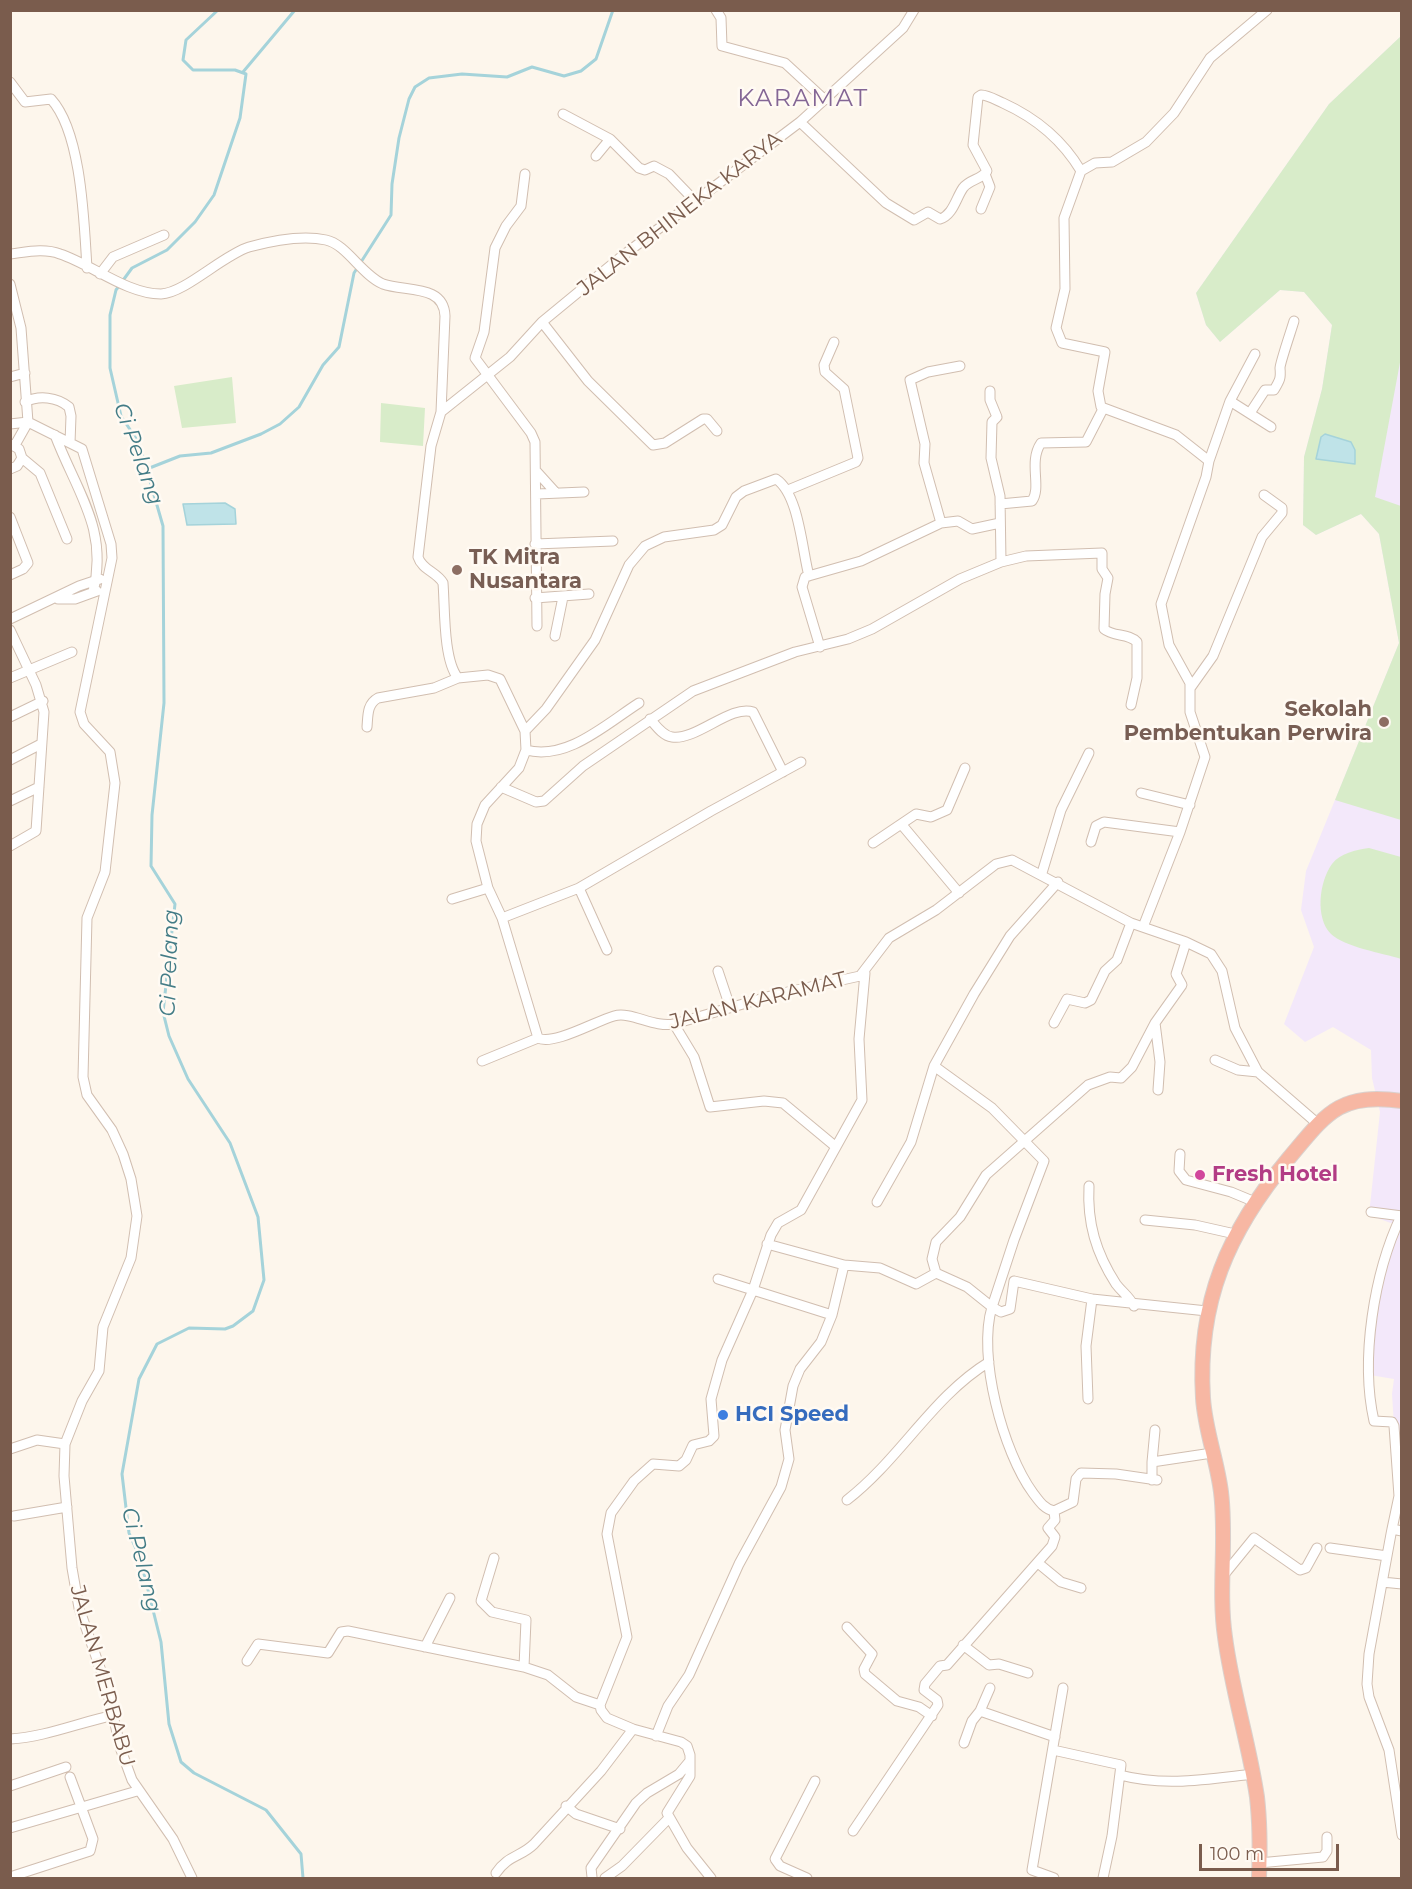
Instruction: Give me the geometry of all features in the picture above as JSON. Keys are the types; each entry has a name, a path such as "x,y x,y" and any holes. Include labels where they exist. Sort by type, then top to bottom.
{"highway":[{"path":"1259,1878 1257,1799 1225,1640 1221,1492 1203,1399 1202,1364 1207,1311 1235,1234 1255,1202 1318,1124 1329,1113 1352,1101 1373,1097 1401,1101"}],"street":[{"path":"716,10 721,18 722,46 784,63 825,100"},
{"name":"JALAN BHINEKA KARYA","path":"441,412 510,357 542,322 694,200 800,122 903,28 914,10"},
{"path":"1209,461 1176,435 1103,409 1098,400 1098,391 1105,352 1065,346 1056,332 1065,289 1064,218 1081,171 1095,163 1119,159 1146,142 1174,113 1210,58 1267,10"},
{"path":"10,82 26,102 51,99 68,132 82,197 87,268"},
{"path":"981,210 990,187 985,174 987,167 975,150 973,137 978,97 983,94 1025,114 1044,127 1067,150 1081,171"},
{"path":"563,114 610,139 639,168 645,170 654,166 669,174 694,200"},
{"path":"800,122 886,203 915,220 928,212 944,219 966,184 985,174"},
{"path":"596,156 610,139"},
{"path":"525,174 521,206 506,226 493,257 484,332 476,358 531,433 536,451 535,598 537,626"},
{"path":"100,274 113,256 164,235"},
{"path":"10,254 51,252 113,280 165,293 233,254 280,241 325,239 336,244 352,261 385,284 431,294 443,305 445,316 441,412 431,446 418,557 422,565 441,580 451,666 458,678"},
{"path":"10,284 21,328 28,422 13,445 22,458 31,463 40,473 67,539"},
{"path":"1250,413 1265,390 1274,390 1281,381 1280,367 1285,356 1287,336 1294,321"},
{"path":"542,322 588,381 653,445 665,443 703,419 707,419 717,431"},
{"path":"788,490 856,462 858,458 844,389 825,372 824,366 834,342"},
{"path":"1143,927 1190,805 1205,753 1194,730 1190,712 1191,687 1169,645 1161,604 1230,401 1255,354"},
{"path":"941,524 924,463 924,444 910,380 928,372 960,366"},
{"path":"10,377 25,373"},
{"path":"990,391 990,400 997,417 992,422 991,458 998,482 1001,562"},
{"path":"25,402 31,399 50,398 69,407 70,443"},
{"path":"1230,401 1271,427"},
{"path":"1000,504 1032,501 1036,495 1035,457 1041,443 1086,442 1103,409"},
{"path":"10,424 28,422"},
{"name":"JALAN MERBABU","path":"28,422 70,443 85,454 110,535 112,558 80,712 84,724 110,752 116,783 105,872 87,918 83,1077 87,1095 112,1130 123,1154 131,1179 137,1216 131,1257 103,1327 99,1371 82,1401 65,1444 67,1507 77,1599 115,1715 121,1750 137,1791 172,1839 192,1878"},
{"path":"55,435 93,522 98,542 93,592"},
{"path":"10,469 17,466 22,458"},
{"path":"537,472 556,493"},
{"path":"525,730 546,709 595,640 630,565 645,546 664,537 714,530 722,525 736,497 744,491 776,479 788,490 809,576"},
{"path":"537,494 584,492"},
{"path":"1191,687 1213,656 1262,537 1282,513 1282,508 1264,495"},
{"path":"820,647 801,583 809,576 861,561 941,524 958,521 972,529 1000,523"},
{"path":"10,575 28,564 12,523"},
{"path":"535,544 613,541"},
{"path":"501,787 536,802 544,801 583,766 693,691 769,660 820,647 872,629 960,579 1001,562 1026,556 1102,553 1102,569 1108,578 1104,629 1133,638 1137,642 1137,678 1131,705"},
{"path":"10,619 55,600 79,586 108,576"},
{"path":"55,600 75,599 105,588"},
{"path":"535,598 589,594"},
{"path":"555,636 563,597"},
{"path":"10,630 43,701 36,831 10,846"},
{"path":"10,678 72,652"},
{"path":"367,727 368,710 372,702 378,698 434,688 458,678 488,675 500,680 525,730 526,750 519,768 485,805 476,833 476,842 488,888 502,918 538,1038"},
{"path":"10,717 43,701"},
{"path":"526,750 552,753 568,747 639,703"},
{"path":"650,719 663,733 672,737 685,735 739,712 753,711 783,772"},
{"path":"10,760 41,744"},
{"path":"1041,873 1061,810 1089,753"},
{"path":"502,918 579,888 702,816 801,762"},
{"path":"873,843 919,813 932,817 947,810 965,768"},
{"path":"10,801 39,787"},
{"path":"1141,793 1190,805"},
{"path":"1091,842 1096,826 1104,822 1180,832"},
{"path":"902,825 959,894"},
{"name":"JALAN KARAMAT","path":"483,1061 538,1038 550,1040 617,1015 665,1026 730,1007 849,980 865,973 889,938 959,894 1002,861 1012,860 1041,873 1131,923 1186,942 1210,954 1220,966 1233,1023 1258,1072 1318,1124"},
{"path":"877,1202 911,1142 934,1066 1010,936 1058,882"},
{"path":"452,899 488,888"},
{"path":"579,888 607,950"},
{"path":"1054,1023 1067,999 1085,1003 1091,1000 1105,971 1117,960 1131,923"},
{"path":"1186,942 1176,971 1182,985 1155,1023 1147,1041 1123,1077 1110,1077 1088,1085 986,1174 960,1217 939,1237 933,1249 932,1260 936,1273 967,1287 1001,1312 1010,1309 1014,1281 1092,1299 1207,1311"},
{"path":"718,971 730,1007"},
{"path":"600,1705 627,1637 607,1534 611,1512 634,1481 652,1464 679,1466 686,1460 693,1445 712,1439 714,1431 712,1394 722,1360 753,1290 767,1244 778,1223 801,1210 863,1095 859,1039 865,973"},
{"path":"1155,1023 1160,1062 1158,1089"},
{"path":"674,1024 694,1057 710,1107 764,1101 783,1103 836,1147"},
{"path":"1215,1060 1238,1070 1258,1072"},
{"path":"853,1831 932,1716 938,1702 924,1690 925,1684 940,1666 947,1665 1038,1563 1054,1539 1048,1528 1055,1520 1054,1511 1038,1500 1016,1467 1003,1430 989,1362 987,1329 1014,1240 1044,1166 1041,1155 992,1108 934,1066"},
{"path":"1180,1154 1179,1172 1186,1180 1231,1192 1255,1202"},
{"path":"1089,1186 1088,1206 1094,1240 1117,1286 1127,1293 1134,1305"},
{"path":"1371,1212 1401,1216 1389,1245 1377,1295 1369,1367 1374,1421 1392,1422 1394,1426 1399,1496 1397,1530 1387,1556 1369,1654 1367,1684 1369,1697 1389,1750 1401,1835"},
{"path":"1145,1220 1195,1225 1235,1234"},
{"path":"767,1244 844,1265 880,1268 916,1284 936,1273"},
{"path":"656,1736 664,1714 689,1675 732,1578 781,1487 789,1459 785,1430 796,1376 821,1342 832,1315 844,1265"},
{"path":"718,1279 832,1315"},
{"path":"1088,1399 1086,1346 1092,1299"},
{"path":"848,1500 962,1381 989,1362"},
{"path":"1054,1511 1072,1502 1076,1479 1081,1473 1154,1480 1152,1461 1155,1430"},
{"path":"10,1449 37,1440 65,1444"},
{"path":"1152,1461 1212,1453"},
{"path":"14,1516 67,1507"},
{"path":"1222,1578 1254,1538 1300,1570 1306,1568 1317,1548"},
{"path":"1330,1548 1387,1556"},
{"path":"495,1558 481,1601 492,1612 526,1620 524,1667"},
{"path":"1038,1563 1061,1582 1082,1588"},
{"path":"1382,1582 1401,1584"},
{"path":"424,1647 450,1599"},
{"path":"847,1627 872,1654 864,1669 865,1674 897,1701 919,1707 932,1716"},
{"path":"247,1661 258,1644 328,1653 341,1632 346,1631 524,1667 548,1676 576,1697 600,1705 607,1718 687,1746 690,1776 669,1806 669,1818 711,1878"},
{"path":"963,1645 988,1665 999,1664 1028,1673"},
{"path":"964,1743 972,1721 981,1711 990,1688"},
{"path":"1054,1878 1032,1870 1063,1688"},
{"path":"981,1711 1055,1737"},
{"path":"10,1739 28,1739 91,1719 115,1715"},
{"path":"496,1873 508,1858 530,1848 566,1806 601,1771 633,1729"},
{"path":"1053,1750 1118,1763 1121,1767 1103,1878"},
{"path":"592,1877 591,1868 620,1829 630,1811 647,1793 674,1778 689,1762"},
{"path":"10,1786 66,1767"},
{"path":"1120,1775 1156,1782 1179,1782 1253,1774"},
{"path":"10,1877 90,1851 93,1839 70,1777"},
{"path":"807,1878 780,1866 775,1859 815,1781"},
{"path":"10,1828 80,1805 137,1791"},
{"path":"566,1806 576,1814 620,1829"},
{"path":"605,1878 622,1866 669,1818"},
{"path":"1259,1863 1323,1857 1328,1851 1327,1837"}],"shaded area":[{"name":"Sekolah Pembentukan Perwira","path":"1401,36 1401,1487 1398,1487 1392,1394 1394,1379 1370,1375 1374,1298 1396,1225 1369,1215 1380,1112 1372,1078 1371,1050 1333,1027 1305,1042 1284,1024 1314,947 1301,910 1306,871 1399,643 1379,534 1361,514 1316,535 1303,525 1304,457 1322,389 1332,325 1304,292 1280,290 1220,342 1206,325 1196,293 1329,104"}],"green space":[{"name":"Sekolah Pembentukan Perwira","path":"1401,36 1401,357 1375,497 1401,506 1401,820 1335,800 1399,643 1379,534 1361,514 1316,535 1303,525 1304,457 1322,389 1332,325 1304,292 1280,290 1220,342 1206,325 1196,293 1329,104"},
{"path":"232,377 236,423 182,428 174,386"},
{"path":"381,403 425,408 423,446 380,442"},
{"path":"1369,848 1401,857 1401,959 1337,939 1326,927 1323,919 1322,890 1332,864 1344,855"}],"water":[{"path":"1325,434 1351,442 1355,450 1355,464 1316,459 1321,437"},
{"path":"225,503 235,509 236,524 187,525 183,504"}],"waterway":[{"name":"Ci Pelang","path":"218,10 186,40 183,60 193,70 235,70 246,74 240,118 214,195 195,222 167,250 132,268 116,290 110,315 110,368 121,416 139,443 163,526 164,703 152,815 151,866 175,904 163,1012 169,1036 188,1079 230,1143 258,1217 264,1280 253,1311 233,1326 225,1329 189,1328 157,1344 139,1379 122,1474 129,1533 140,1558 161,1642 169,1724 181,1762 194,1773 266,1810 301,1854 303,1878"},
{"path":"243,72 295,10"},
{"path":"147,469 180,456 211,453 261,434 280,424 299,407 323,365 339,347 354,273 391,215 392,184 399,138 409,99 415,87 429,78 462,74 507,77 532,67 564,76 581,71 596,59 613,10"}],"place":[{"name":"TK Mitra Nusantara","path":"457,570"},
{"name":"Sekolah Pembentukan Perwira","path":"1384,722"},
{"name":"Fresh Hotel","path":"1200,1175"},
{"name":"HCI Speed","path":"723,1415"}],"district":[{"name":"KARAMAT","path":"803,99"}]}
